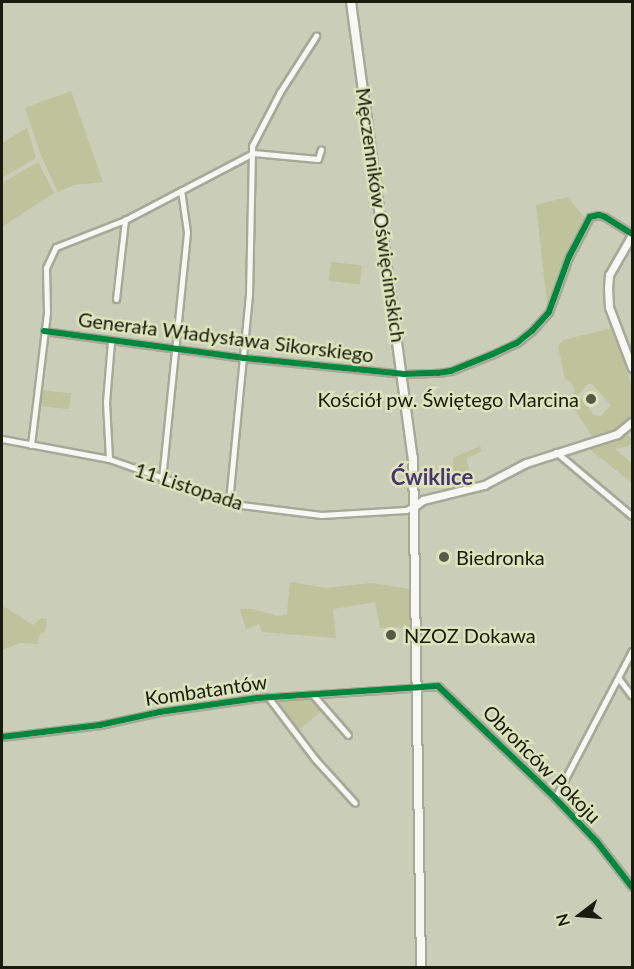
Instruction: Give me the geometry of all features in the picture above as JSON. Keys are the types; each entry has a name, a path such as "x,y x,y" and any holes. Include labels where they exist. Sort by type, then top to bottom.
{"main road":[{"name":"Męczenników Oświęcimskich","path":"351,2 412,445 415,506 421,968"}],"street":[{"path":"229,502 249,295 252,153 255,138 316,36"},
{"path":"31,445 48,312 46,268 52,251 59,244 125,220 252,153 318,159 321,149"},
{"path":"162,479 177,350 187,232 181,190"},
{"name":"Generała Władysława Sikorskiego","path":"44,331 177,350 404,374 451,371 517,343 532,331 549,312 569,257 590,218 599,215 605,217 633,235"},
{"path":"116,299 125,220"},
{"path":"633,235 609,275 608,288 609,307 633,368"},
{"path":"110,459 106,402 111,341"},
{"path":"415,506 423,500 484,485 526,463 556,452 617,434 633,422"},
{"name":"11 Listopada","path":"2,439 110,459 229,502 321,515 406,510 415,506"},
{"path":"556,452 633,516"},
{"path":"555,798 633,651"},
{"path":"619,679 633,696"},
{"name":"Kombatantów","path":"2,737 100,725 160,712 268,697 417,686"},
{"name":"Obrońców Pokoju","path":"417,686 438,686 444,689 555,798 597,842 633,887"},
{"path":"313,695 348,735"},
{"name":"Kombatantów","path":"268,697 315,759 355,803"}],"green space":[{"path":"71,91 103,182 74,185 58,192 42,158 25,108"},
{"path":"27,128 36,158 2,178 2,143"},
{"path":"38,162 54,193 2,227 2,183"},
{"path":"567,197 586,219 566,255 547,304 536,205"},
{"path":"331,262 362,265 360,284 329,281"},
{"path":"612,328 632,387 631,418 618,428 592,436 569,401 575,390 571,382 565,379 558,346 563,340","holes":["588,384 592,384 611,405 601,416 594,415 578,395"]},
{"path":"41,390 71,393 69,409 39,406"},
{"path":"624,434 632,438 632,445 615,449 632,463 632,483 587,447"},
{"path":"480,446 482,451 466,459 473,483 454,487 453,458"},
{"path":"290,582 326,588 372,583 409,589 410,627 380,628 375,602 333,609 336,638 262,632 259,624 246,629 240,609 253,609 277,616 287,614"},
{"path":"5,607 33,625 41,618 47,619 45,633 41,632 37,644 20,643 2,650 2,608"},
{"path":"312,696 323,710 297,731 273,699"}],"cycle path":[{"path":"44,331 244,358 404,374 451,371 517,343 532,331 549,312 569,257 590,217 599,215 605,217 632,234"},
{"path":"2,737 100,725 160,712 258,698 438,686 555,798 597,842 632,887"}],"place":[{"name":"Kościół pw. Świętego Marcina","path":"591,399"},
{"name":"Biedronka","path":"444,557"},
{"name":"NZOZ Dokawa","path":"391,635"}],"district":[{"name":"Ćwiklice","path":"432,477"}]}
